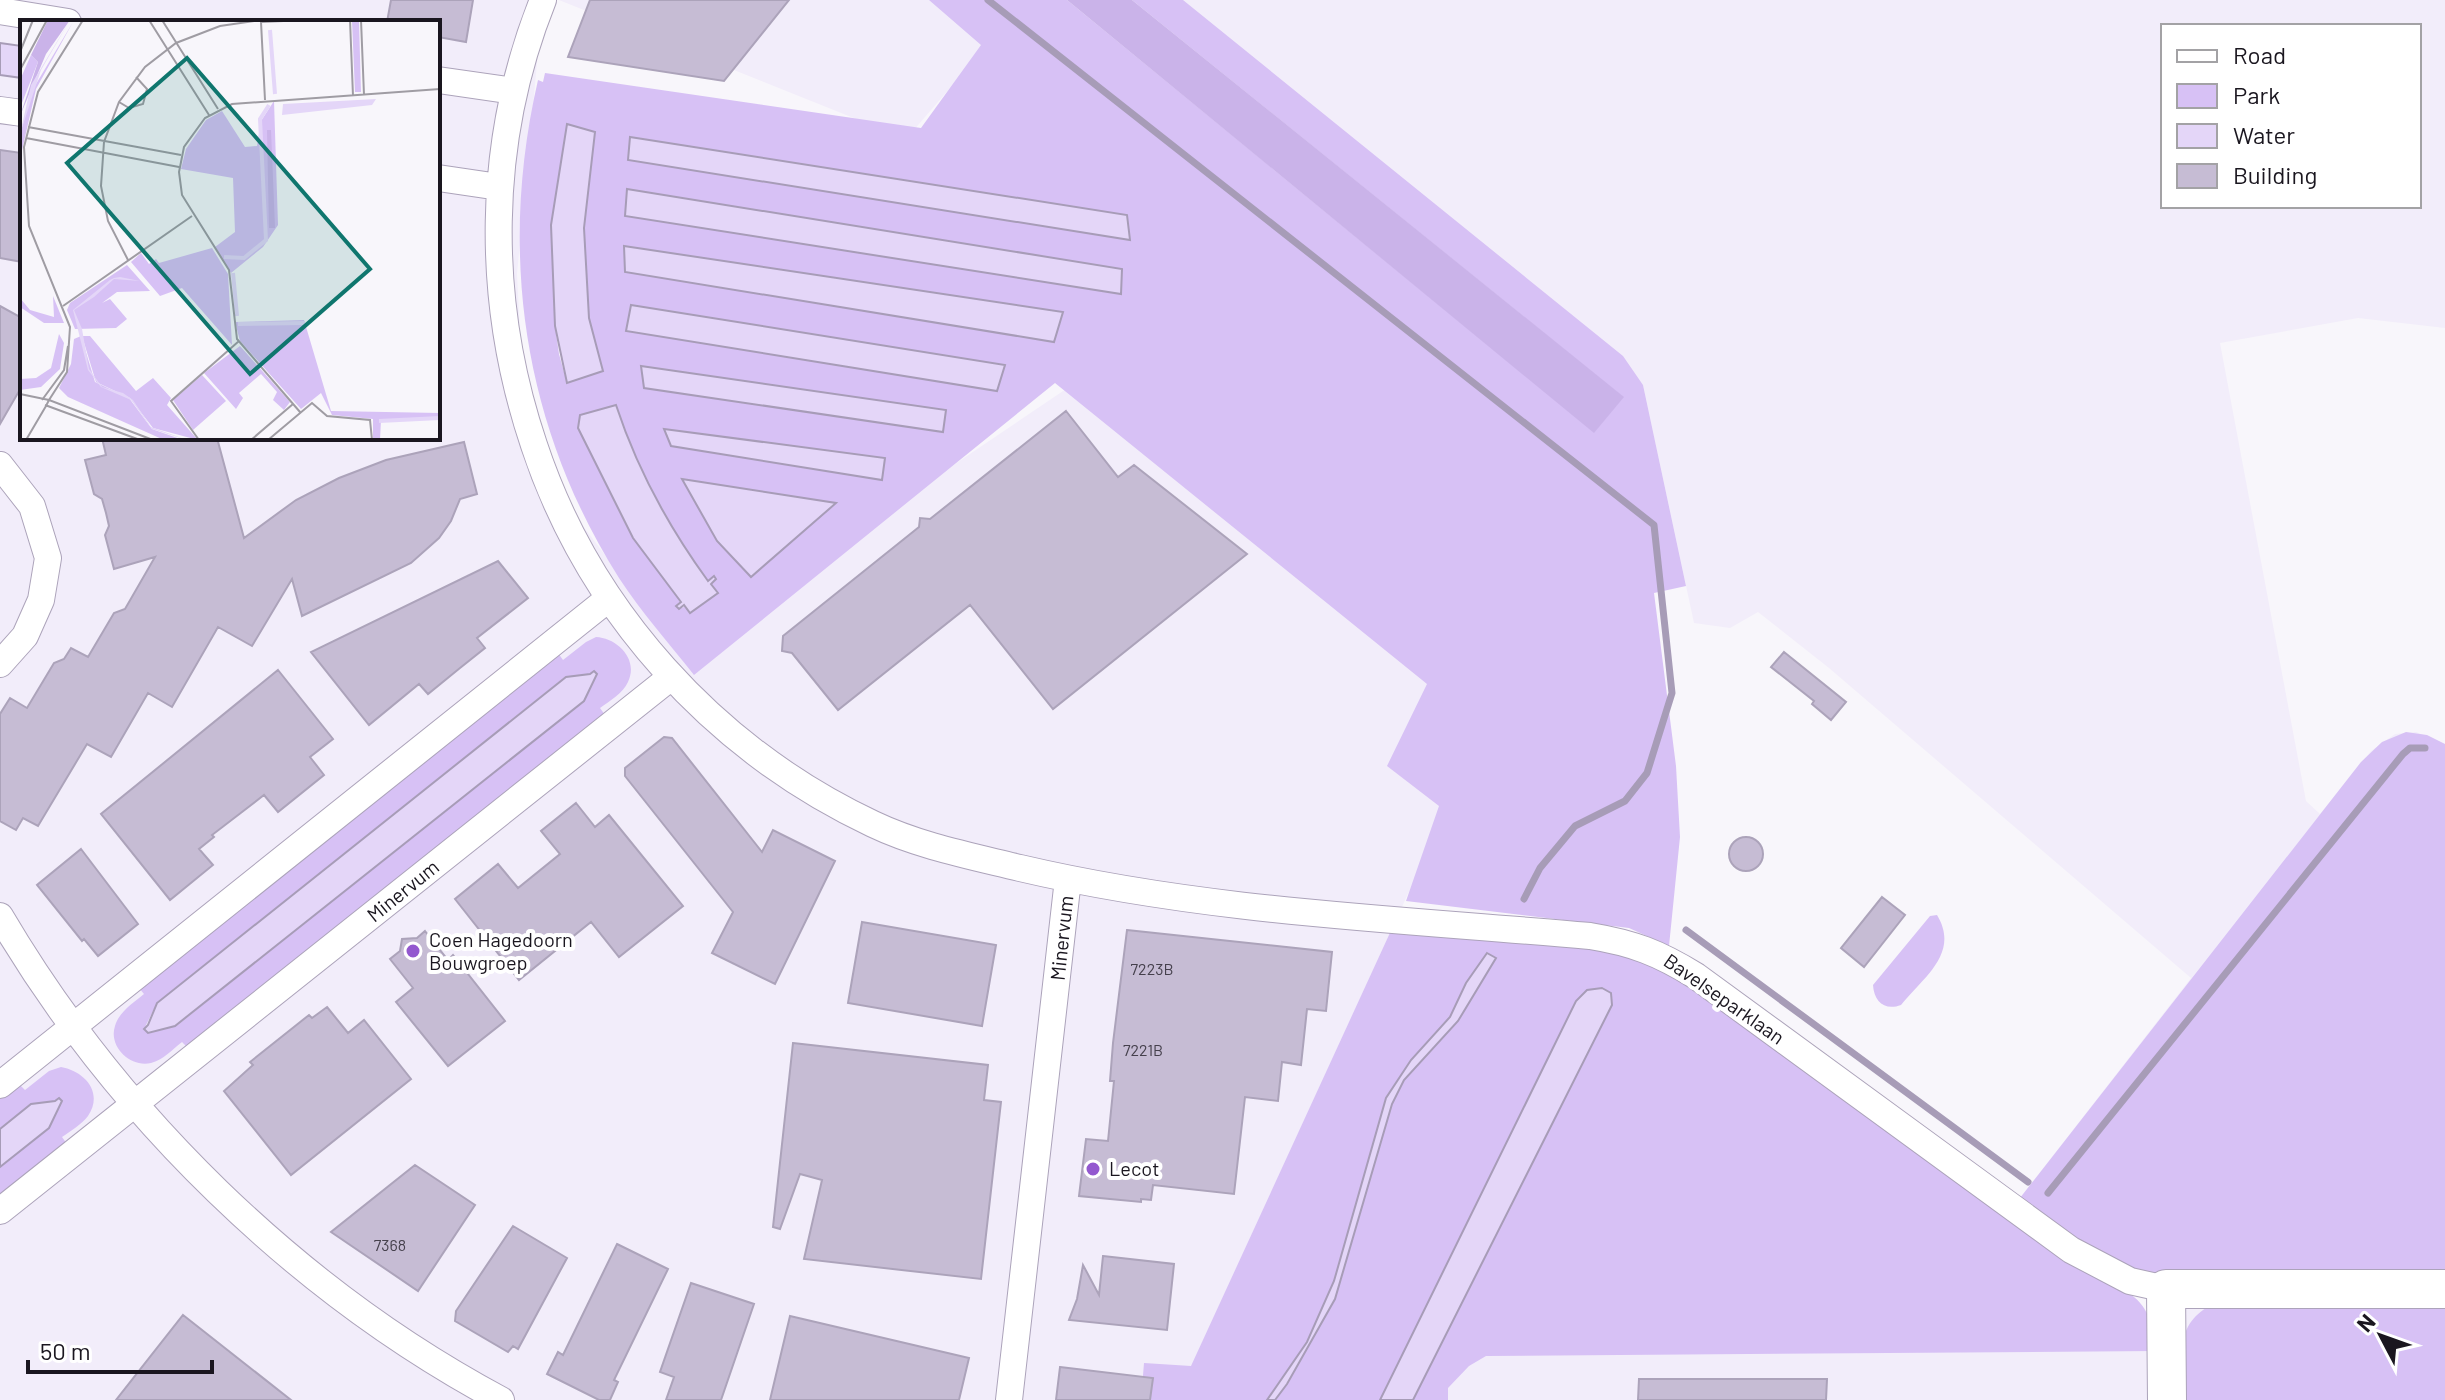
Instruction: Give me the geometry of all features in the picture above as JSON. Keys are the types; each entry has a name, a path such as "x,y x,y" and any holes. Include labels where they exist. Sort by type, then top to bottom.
{"street":[{"name":"Minervum","path":"543,0 514,91 499,187 497,229 500,291 521,407 543,473 568,528 608,599 671,677 705,712 807,788 874,824 940,849 1068,879 1009,1400"},
{"path":"0,11 56,20"},
{"path":"440,80 514,91"},
{"path":"0,110 20,113"},
{"path":"440,178 499,187"},
{"path":"0,465 32,506 48,558 41,600 25,636 0,664"},
{"path":"0,1085 608,599"},
{"name":"Minervum","path":"0,1211 671,677"},
{"name":"Bavelseparklaan","path":"1068,879 1195,901 1621,941 1651,950 1696,976 2071,1250 2130,1281 2166,1289 2445,1289"},
{"path":"0,916 73,1027 134,1104 224,1196 292,1259 399,1339 501,1400"},
{"path":"2166,1289 2167,1400"}],"shaded area":[{"path":"0,0 543,0 517,274 526,451 678,651 1072,385 1490,715 1200,1347 2155,1351 2150,1274 2020,1198 2191,978 1829,668 1758,612 1730,628 1694,623 1643,385 1181,0 2445,0 2445,328 2358,318 2220,343 2306,801 2320,814 2371,751 2395,734 2416,732 2445,744 2445,1400 0,1400"},
{"path":"559,0 949,0 989,43 906,139"},
{"path":"1067,0 1132,0 1624,397 1594,433"}],"green space":[{"path":"929,0 1067,0 1594,432 1623,397 1132,0 1183,0 1623,356 1643,385 1686,586 1654,593 1676,766 1680,837 1669,946 1629,928 1406,901 1439,806 1387,766 1427,684 1055,383 694,675 636,603 586,520 560,461 541,400 528,337 521,274 520,210 526,145 538,80 543,82 545,73 921,128 981,45","holes":["568,125 595,132 584,228 589,318 603,371 567,383 555,326 564,142","616,405 636,458 661,509 684,549 717,593 679,609 681,602 633,538 580,415"]},
{"path":"596,637 611,641 624,651 631,665 626,686 600,708 605,715 188,1048 182,1042 164,1057 143,1064 123,1054 115,1041 115,1026 123,1012 144,994 139,988 558,653 563,660","holes":["597,675 584,701 176,1026 144,1029 157,1003 565,677"]},
{"path":"2406,732 2427,735 2445,744 2445,1278 2174,1278 2140,1271 2076,1239 2020,1198 2361,762 2382,742"},
{"path":"1937,915 1944,941 1936,964 1901,1005 1890,1007 1881,1004 1873,985 1930,916"},
{"path":"1394,924 1603,951 1640,960 1683,982 2134,1297 2148,1315 2155,1351 1486,1356 1469,1366 1448,1388 1448,1400 1141,1400 1144,1363 1191,1366"},
{"path":"61,1067 84,1078 93,1091 94,1099 88,1116 62,1137 67,1144 0,1198 0,1167 49,1128 55,1101 31,1104 0,1129 0,1099 19,1084 25,1090 49,1071"},
{"path":"2445,1301 2445,1400 2179,1400 2180,1358 2185,1332 2201,1312 2214,1304"}],"water":[{"path":"0,43 20,46 20,78 0,75"},
{"path":"567,124 595,132 584,228 589,318 603,371 567,383 555,326 551,225"},
{"path":"630,137 1127,215 1130,240 628,160"},
{"path":"627,189 1122,269 1121,294 625,216"},
{"path":"624,246 1063,312 1054,342 625,272"},
{"path":"631,305 1005,365 997,391 626,331"},
{"path":"641,366 946,410 943,432 644,388"},
{"path":"616,405 634,452 667,518 708,581 714,576 716,579 711,584 718,593 690,613 684,605 679,609 676,606 681,602 633,538 578,428 580,415"},
{"path":"664,429 885,458 882,480 671,446"},
{"path":"682,479 836,503 751,577 717,541"},
{"path":"594,671 597,674 584,701 175,1026 148,1033 144,1029 157,1003 566,677"},
{"path":"1487,953 1496,958 1458,1021 1404,1080 1392,1104 1335,1299 1287,1384 1275,1400 1267,1400 1307,1342 1334,1281 1386,1098 1411,1060 1450,1017 1466,983"},
{"path":"1602,988 1611,993 1612,1005 1413,1400 1380,1400 1576,1001 1587,990"},
{"path":"59,1098 62,1101 49,1128 0,1167 0,1129 31,1104"}],"building":[{"path":"391,0 473,0 466,42 440,37 440,20 387,20"},
{"path":"590,0 789,0 724,81 568,57"},
{"path":"0,150 20,153 20,262 0,258"},
{"path":"0,306 20,317 20,389 0,424"},
{"path":"1066,411 1118,477 1134,465 1247,554 1053,709 970,605 838,710 792,653 782,651 783,636 919,527 920,518 930,519"},
{"path":"102,440 218,440 244,538 296,500 339,478 386,460 464,442 477,494 460,499 451,521 439,538 411,563 302,616 292,579 252,646 218,627 172,707 148,693 111,757 87,744 38,826 23,818 16,830 0,821 0,714 10,698 27,708 54,663 64,659 71,648 88,657 114,613 125,609 155,557 114,569 105,535 109,526 106,513 102,499 94,494 85,460 106,455"},
{"path":"498,561 528,598 477,638 485,648 428,694 419,684 369,725 311,652"},
{"path":"1784,652 1846,702 1831,720 1812,704 1814,701 1771,667"},
{"path":"278,670 333,739 310,757 324,775 278,812 264,795 212,835 214,837 199,849 213,865 170,900 101,814"},
{"path":"664,737 672,738 762,852 773,830 835,861 775,984 712,953 733,912 625,776 625,768"},
{"path":"576,803 595,827 609,815 683,906 619,957 591,922 519,980 455,899 498,864 518,888 560,854 541,831"},
{"path":"1746,837 1758,842 1763,854 1758,866 1746,871 1734,866 1729,854 1734,842"},
{"path":"81,849 138,924 98,956 37,885"},
{"path":"1882,897 1905,915 1864,967 1841,948"},
{"path":"862,922 996,945 982,1026 848,1003"},
{"path":"1127,930 1332,952 1326,1011 1307,1009 1301,1065 1282,1062 1278,1101 1245,1097 1234,1194 1153,1185 1151,1200 1141,1199 1141,1202 1079,1196 1086,1139 1108,1141 1114,1081 1110,1081 1113,1043"},
{"path":"425,931 448,960 453,955 505,1021 448,1066 396,1002 413,988 390,959 400,951 402,939 417,938"},
{"path":"327,1007 348,1033 364,1020 411,1079 291,1175 224,1091 253,1065 250,1062 309,1015 312,1018"},
{"path":"793,1043 988,1065 984,1100 1001,1102 981,1279 804,1259 822,1180 800,1174 780,1229 773,1227"},
{"path":"415,1165 475,1205 418,1291 331,1232"},
{"path":"513,1226 567,1258 518,1349 513,1346 508,1352 455,1321 456,1311"},
{"path":"617,1244 668,1269 614,1380 618,1382 610,1400 599,1400 547,1374 558,1352 563,1355"},
{"path":"1103,1256 1174,1264 1167,1330 1069,1320 1077,1299 1083,1265 1099,1295"},
{"path":"691,1283 754,1304 721,1400 666,1400 674,1377 660,1372"},
{"path":"183,1315 291,1400 116,1400"},
{"path":"790,1316 969,1358 959,1400 770,1400"},
{"path":"1060,1367 1153,1378 1150,1400 1056,1400"},
{"path":"1639,1379 1827,1379 1826,1400 1638,1400"}],"waterway":[{"path":"988,0 1654,525 1672,693 1647,773 1625,801 1575,826 1540,868 1524,899"},
{"path":"2048,1193 2403,754 2410,748 2425,748"},
{"path":"1686,930 2028,1182"}],"place":[{"name":"Coen Hagedoorn Bouwgroep","path":"413,951"},
{"name":"Lecot","path":"1093,1169"}]}
